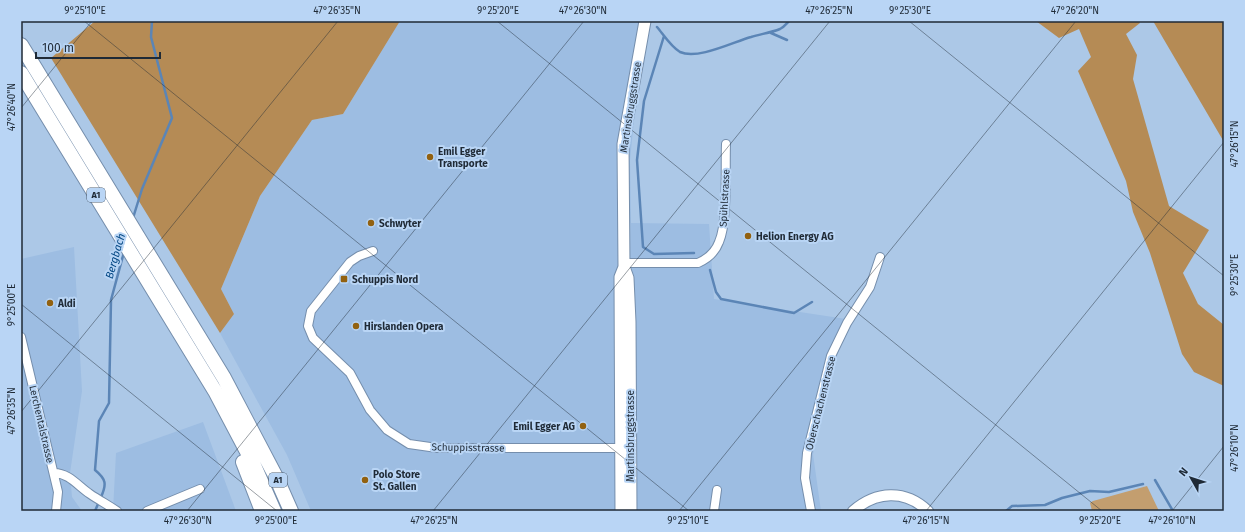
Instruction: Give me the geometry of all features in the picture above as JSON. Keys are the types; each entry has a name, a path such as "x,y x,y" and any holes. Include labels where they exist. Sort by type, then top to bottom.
{"highway":[{"name":"A1","path":"21,45 193,325 239,404 292,511"},
{"name":"A1","path":"21,73 215,391 253,463 274,511"},
{"name":"A1","path":"215,391 262,511"}],"main road":[{"name":"Martinsbruggstrasse","path":"621,511 630,322 628,278 624,265 623,144 645,21"},
{"name":"Martinsbruggstrasse","path":"625,447 631,511"}],"street":[{"name":"Spühlstrasse","path":"624,265 698,264 713,253 719,243 723,229 726,144"},
{"name":"Schuppisstrasse","path":"373,251 359,256 350,262 311,311 308,326 313,338 350,373 370,410 387,430 409,444 437,448 625,447"},
{"name":"Oberschachenstrasse","path":"811,511 805,478 807,453 831,356 847,323 870,286 880,257"},
{"name":"Lerchentalstrasse","path":"21,336 58,492 56,511"},
{"path":"54,473 66,476 88,493 117,511"},
{"path":"147,511 200,489"},
{"path":"714,511 717,490"},
{"path":"853,511 873,498 884,495 898,494 912,499 928,511"}],"shaded area":[{"path":"95,21 400,21 343,114 312,120 260,196 221,289 234,314 220,333 51,58"},
{"path":"400,21 651,21 636,100 630,160 631,223 709,224 714,299 846,319 813,454 821,511 311,511 287,455 220,333 234,314 221,289 260,196 312,120 343,114"},
{"path":"1036,21 1139,21 1140,23 1126,34 1137,55 1133,79 1169,206 1209,230 1183,273 1198,304 1224,325 1224,386 1194,372 1182,354 1150,253 1133,212 1126,181 1078,71 1091,57 1079,29 1059,38"},
{"path":"1153,21 1224,21 1224,142"},
{"path":"74,247 82,391 70,473 72,497 82,511 21,511 21,259"},
{"path":"203,422 236,511 113,511 116,453"},
{"path":"1147,486 1159,511 1092,511 1090,503 1093,501"}],"waterway":[{"name":"Bergbach","path":"133,218 142,189 172,118 151,37 152,21"},
{"path":"657,27 670,44 677,50 687,54 696,54 780,29 789,21"},
{"path":"771,33 787,40"},
{"path":"664,36 644,101 637,160 643,247 654,254 694,253"},
{"name":"Bergbach","path":"101,497 105,485 103,479 95,470 99,421 109,403 111,300 124,252"},
{"path":"710,270 716,292 721,299 794,313 812,302"},
{"path":"1155,480 1173,511"},
{"path":"1006,511 1012,506 1045,505 1062,498 1090,491 1109,492 1143,484"},
{"name":"Bergbach","path":"95,511 98,504"}],"place":[{"name":"Emil Egger Transporte","path":"430,157"},
{"name":"Schwyter","path":"371,223"},
{"name":"Helion Energy AG","path":"748,236"},
{"name":"Schuppis Nord","path":"344,279"},
{"name":"Aldi","path":"50,303"},
{"name":"Hirslanden Opera","path":"356,326"},
{"name":"Emil Egger AG","path":"583,426"},
{"name":"Polo Store St. Gallen","path":"365,480"}]}
